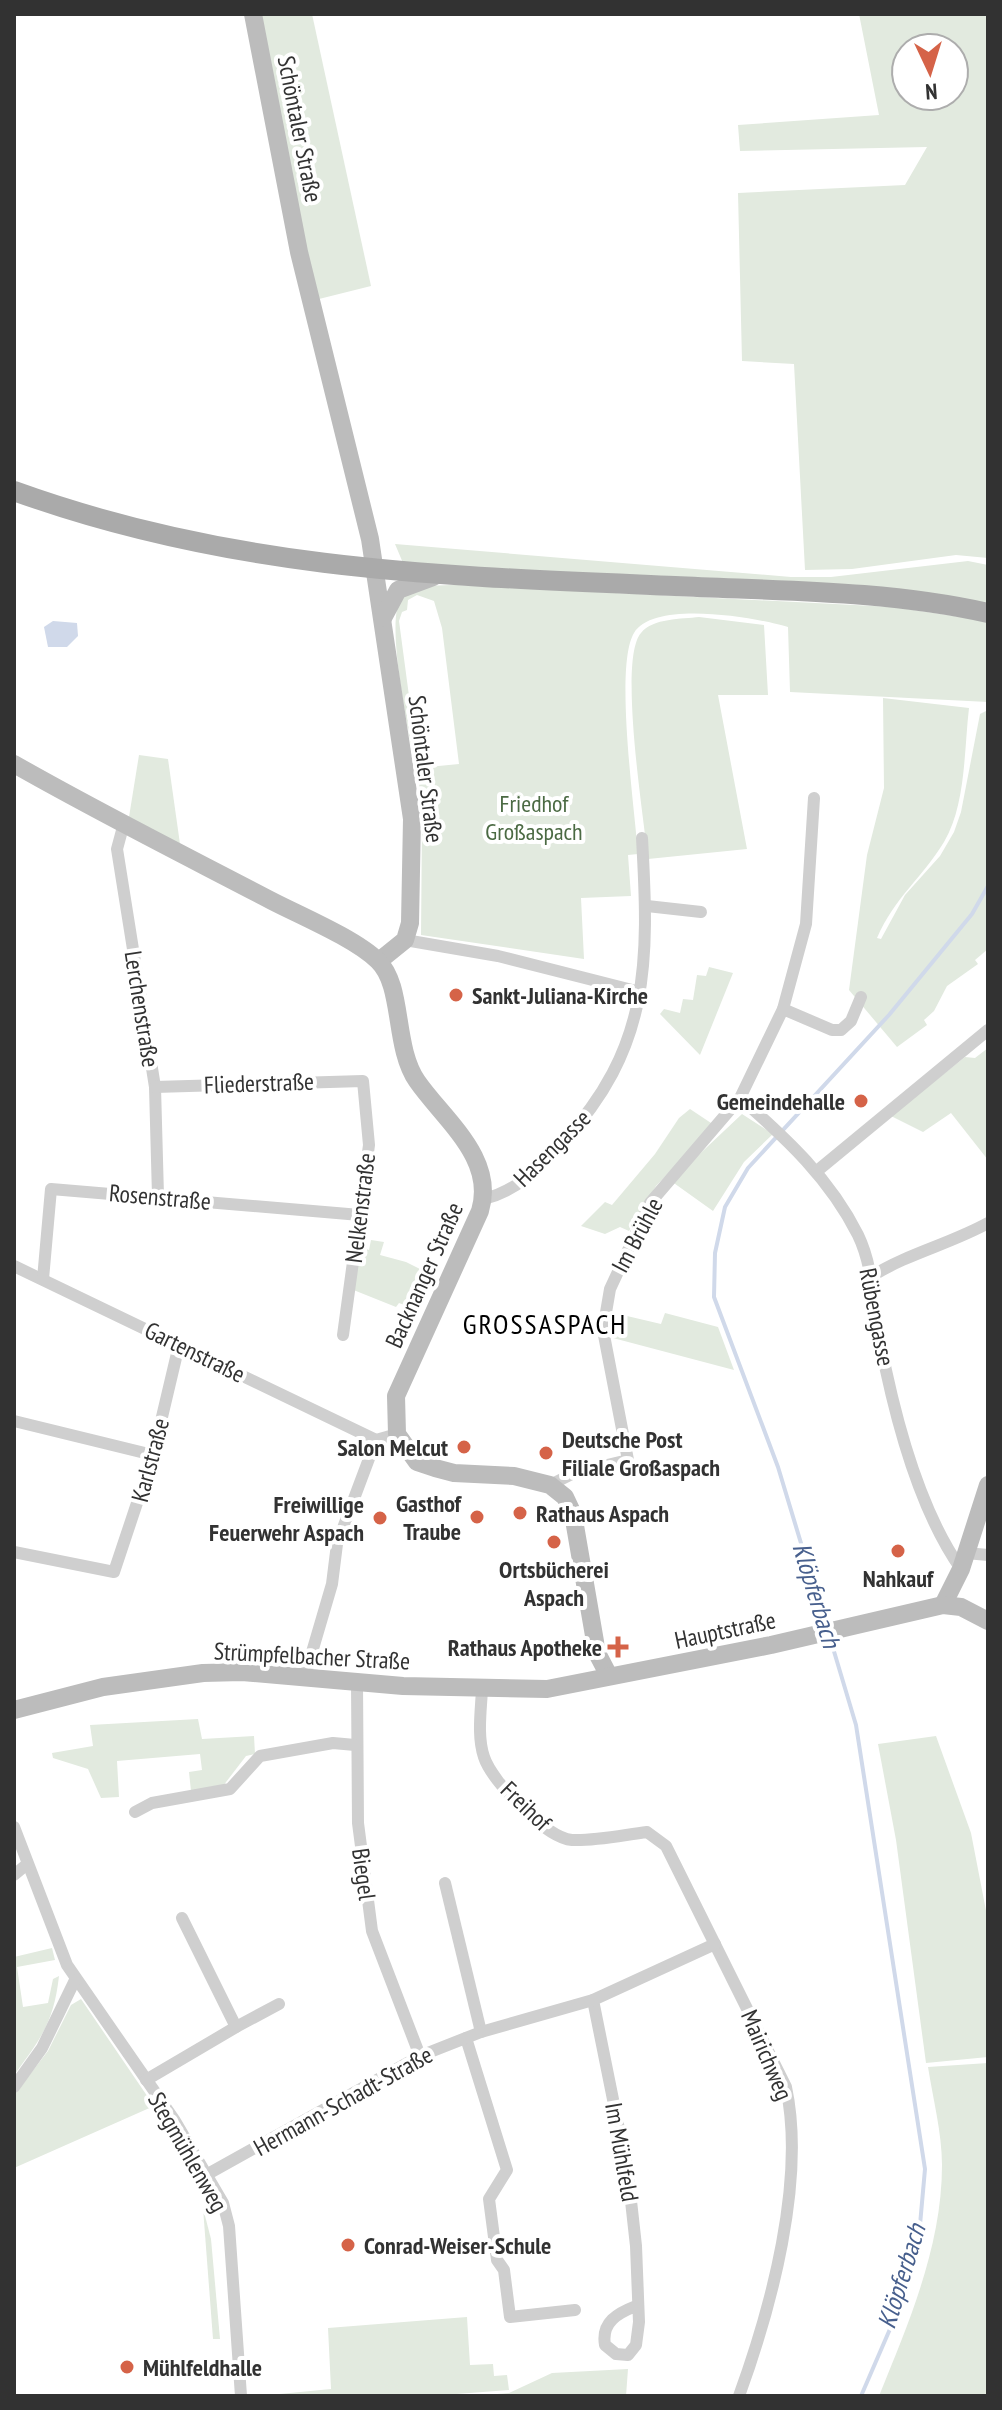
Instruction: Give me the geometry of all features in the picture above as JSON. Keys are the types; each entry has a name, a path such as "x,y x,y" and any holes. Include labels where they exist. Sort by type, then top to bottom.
{"main road":[{"path":"14,491 171,538 271,557 441,576 884,598 988,613"}],"street":[{"name":"Schöntaler Straße","path":"253,14 299,252 360,491 375,570 412,819 412,908 405,940"},
{"path":"383,625 386,608 398,590 412,581 441,576"},
{"path":"14,764 326,928 379,961 405,940 498,956 640,992"},
{"path":"740,1098 783,1009 806,924 814,798"},
{"name":"Lerchenstraße","path":"124,823 117,849 155,1087 158,1196"},
{"name":"Hasengasse","path":"484,1199 515,1189 590,1113 618,1067 634,1025 640,992 647,906 642,838"},
{"path":"647,906 701,912"},
{"name":"Backnanger Straße","path":"379,961 391,984 402,1054 416,1080 478,1162 485,1183 484,1199 396,1396 397,1434"},
{"path":"783,1009 832,1030 841,1030 851,1021 861,997"},
{"path":"817,1171 988,1030"},
{"name":"Fliederstraße","path":"155,1087 363,1081"},
{"name":"Nelkenstraße","path":"343,1335 369,1145 363,1081"},
{"name":"Rübengasse","path":"740,1098 792,1143 817,1171 858,1236 872,1276 872,1300 883,1361 915,1470 937,1532 963,1561"},
{"name":"Im Brühle","path":"550,1485 574,1473 628,1460 603,1330 610,1289 650,1203 740,1098"},
{"name":"Rosenstraße","path":"43,1279 51,1189 360,1215"},
{"path":"872,1276 903,1257 966,1235 988,1223"},
{"name":"Gartenstraße","path":"14,1266 376,1440"},
{"name":"Karlstraße","path":"14,1552 114,1572 130,1534 153,1455 179,1345"},
{"path":"14,1421 153,1455"},
{"path":"305,1676 332,1584 337,1544 376,1440 397,1434 417,1462 454,1473 514,1476 550,1485 565,1497 573,1514 597,1653 609,1676"},
{"path":"988,1485 963,1561 943,1605 961,1607 988,1621"},
{"path":"963,1561 988,1555"},
{"name":"Hauptstraße","path":"609,1676 827,1633 943,1605"},
{"name":"Strümpfelbacher Straße","path":"14,1710 147,1679 242,1672 357,1683 482,1689 547,1689 609,1676"},
{"name":"Biegel","path":"357,1683 355,1745 358,1823 372,1931 420,2056"},
{"name":"Freihof","path":"482,1689 480,1733 484,1759 490,1771 545,1830 570,1840 647,1832"},
{"path":"135,1812 152,1803 230,1789 252,1761 260,1756 333,1743 355,1745"},
{"name":"Stegmühlenweg","path":"14,1827 26,1865 75,1980 146,2080 223,2203 229,2226 241,2396"},
{"name":"Mairichweg","path":"647,1832 666,1846 786,2087 791,2114 787,2203 774,2278 765,2323 739,2396"},
{"path":"14,1875 26,1865"},
{"path":"445,1883 481,2032"},
{"path":"182,1918 236,2027"},
{"name":"Hermann-Schadt-Straße","path":"206,2175 420,2056 481,2032 593,2000 715,1944"},
{"path":"14,2087 42,2048 75,1980"},
{"name":"Im Mühlfeld","path":"593,2000 628,2174 636,2246 636,2306"},
{"path":"146,2080 279,2004"},
{"path":"466,2038 507,2170 489,2199 497,2260 504,2270 510,2317 575,2310"}],"green space":[{"path":"258,14 312,14 371,286 315,300"},
{"path":"859,14 988,14 988,558 956,555 852,569 805,570 794,364 742,361 738,193 905,185 927,147 740,151 738,125 879,115"},
{"path":"395,544 791,577 831,577 968,561 988,565 988,605 403,563"},
{"name":"Friedhof Großaspach","path":"458,585 893,607 988,621 988,702 790,692 788,627 731,616 662,616 645,623 634,633 628,650 627,739 638,854 628,855 631,896 581,898 584,959 421,935 422,824 418,768 459,764 442,628 434,601 417,595 408,600 407,610 402,612 399,621 415,741 422,742 422,747 411,747 398,666 396,621 398,605 404,595 423,587"},
{"path":"699,617 764,625 768,695 718,695 747,849 648,859 634,741 632,674 635,649 641,633 653,624"},
{"path":"883,698 969,708 960,794 951,827 936,855 892,911 877,938 881,939 905,895 940,856 954,832 961,812 980,714 988,710 988,949 975,960 978,964 947,986 934,1011 924,1020 927,1025 897,1047 849,990 867,855 884,788"},
{"path":"139,755 168,759 180,844 129,817"},
{"path":"709,967 733,973 700,1055 660,1014 664,1009 680,1013 683,999 693,1000 697,975 706,976"},
{"path":"988,1048 988,1160 951,1113 923,1132 891,1116 965,1057 975,1058"},
{"path":"690,1109 714,1125 656,1186 629,1231 620,1227 605,1234 581,1226 605,1202 612,1205 655,1154 679,1118"},
{"path":"742,1114 773,1134 744,1162 713,1211 671,1181"},
{"path":"371,1240 384,1242 380,1255 406,1262 436,1277 417,1318 405,1312 407,1306 399,1303 396,1307 351,1289 359,1246 369,1250"},
{"path":"610,1312 661,1324 665,1313 718,1327 734,1370 613,1338 607,1331"},
{"path":"198,1719 202,1739 254,1736 255,1754 246,1756 223,1786 191,1791 189,1772 202,1770 200,1754 117,1761 119,1797 101,1798 88,1769 53,1758 52,1753 93,1746 90,1725"},
{"path":"936,1736 971,1833 988,1921 988,2057 926,2063 896,1840 878,1744"},
{"path":"52,1948 55,1960 17,1967 23,2007 48,2003 53,1979 59,1976 54,2005 45,2029 14,2075 14,1957"},
{"path":"81,1999 154,2106 14,2168 14,2095 48,2051 71,2005"},
{"path":"988,2063 988,2396 879,2396 922,2283 941,2195 942,2153 928,2067"},
{"path":"203,2208 211,2239 220,2339 213,2339"},
{"path":"467,2317 470,2365 493,2364 494,2376 507,2375 509,2390 430,2396 259,2396 331,2389 328,2328"},
{"path":"628,2369 626,2396 474,2396 509,2393 552,2373"}],"water":[{"path":"53,621 77,623 78,636 67,647 48,647 44,627"}],"waterway":[{"name":"Klöpferbach","path":"826,1626 778,1467 714,1297 715,1253 725,1207 748,1168 889,1015 972,914 988,886"},
{"name":"Klöpferbach","path":"830,1638 856,1725 925,2169 919,2236 890,2329 861,2396"}],"place":[{"name":"Sankt-Juliana-Kirche","path":"456,995"},
{"name":"Gemeindehalle","path":"861,1101"},
{"name":"Salon Melcut","path":"464,1447"},
{"name":"Deutsche Post Filiale Großaspach","path":"546,1453"},
{"name":"Rathaus Aspach","path":"520,1513"},
{"name":"Gasthof Traube","path":"477,1517"},
{"name":"Freiwillige Feuerwehr Aspach","path":"380,1518"},
{"name":"Ortsbücherei Aspach","path":"554,1542"},
{"name":"Nahkauf","path":"898,1551"},
{"name":"Rathaus Apotheke","path":"618,1647"},
{"name":"Conrad-Weiser-Schule","path":"348,2245"},
{"name":"Mühlfeldhalle","path":"127,2367"}],"district":[{"name":"GROSSASPACH","path":"545,1323"}]}
